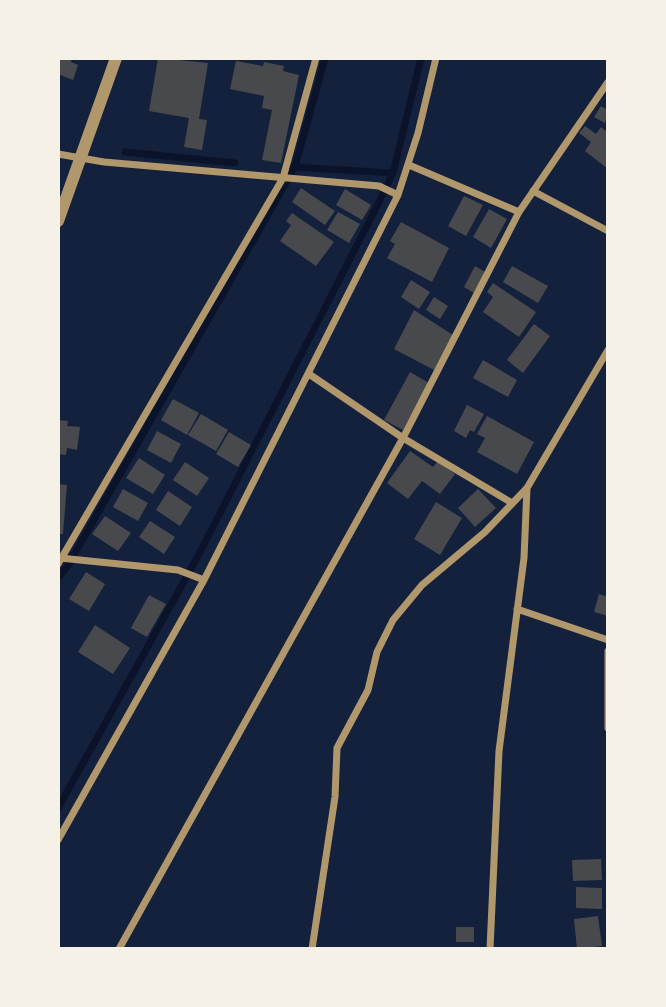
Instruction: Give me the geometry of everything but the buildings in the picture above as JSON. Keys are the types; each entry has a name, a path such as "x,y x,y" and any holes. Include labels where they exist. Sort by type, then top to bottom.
{"street":[{"path":"58,221 116,58"},
{"path":"200,578 186,571 61,559 284,178 316,58"},
{"path":"58,840 309,374 409,165 436,58"},
{"path":"119,949 403,438 519,212 608,82"},
{"path":"58,154 379,186 394,193"},
{"path":"409,165 519,212"},
{"path":"533,191 608,231"},
{"path":"312,949 335,797 337,748 368,691 377,652 393,620 422,585 485,532 527,488 608,351"},
{"path":"309,374 403,438 512,503"},
{"path":"490,949 499,751 524,558 527,488"},
{"path":"517,609 608,640"},
{"path":"608,651 608,728"}],"waterway":[{"path":"58,578 67,567 295,167 325,58"},
{"path":"58,808 197,558 393,173 421,58"},
{"path":"125,152 235,163"},
{"path":"292,167 393,173"}]}
